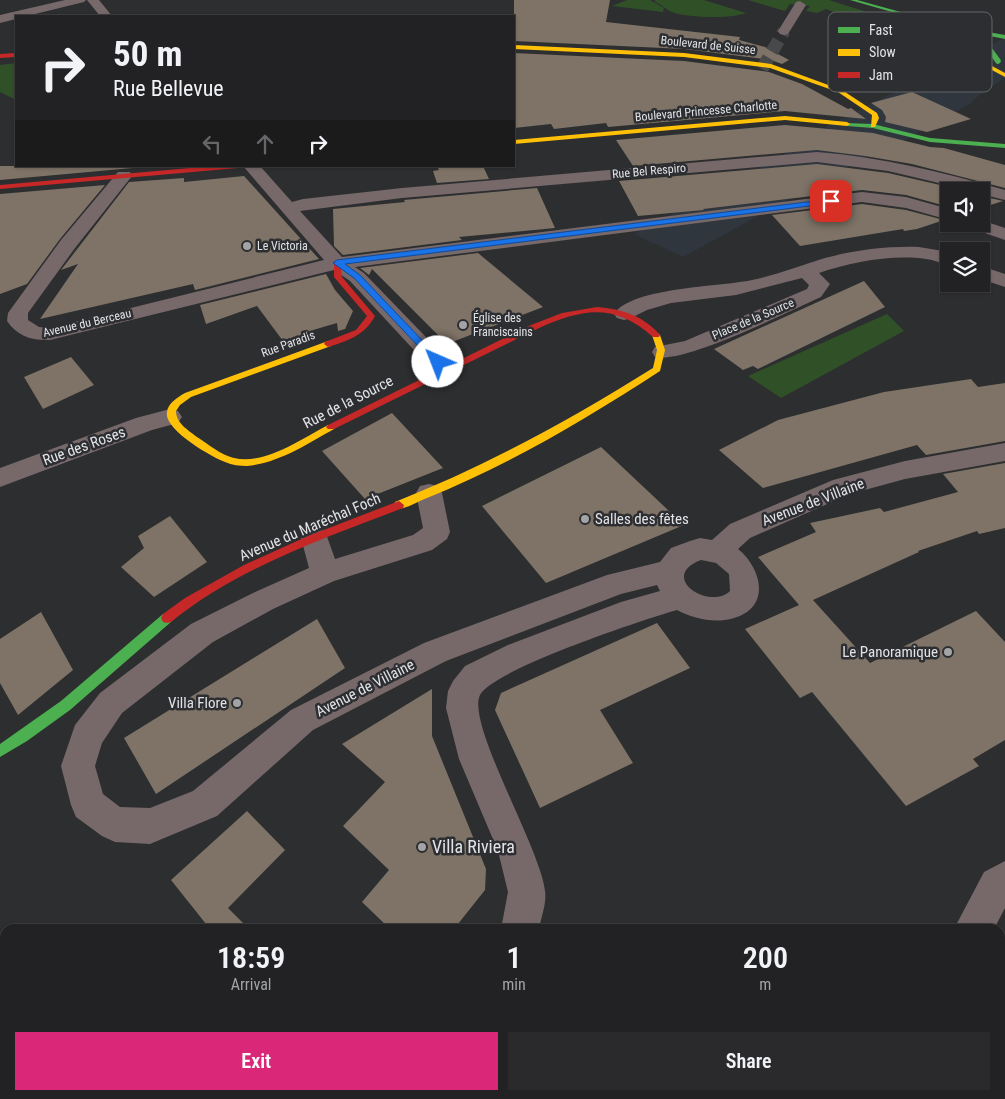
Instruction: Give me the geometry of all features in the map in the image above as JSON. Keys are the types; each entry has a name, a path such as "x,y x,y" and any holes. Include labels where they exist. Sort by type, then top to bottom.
{"street":[{"path":"16,15 80,0"},
{"path":"93,0 105,15"},
{"path":"852,0 897,12"},
{"path":"884,0 930,12"},
{"path":"26,1 44,8"},
{"path":"784,31 800,5"},
{"path":"0,19 15,15"},
{"path":"992,27 1005,30"},
{"path":"992,34 1005,37"},
{"name":"Boulevard de Suisse","path":"515,46 684,55 771,66 828,87"},
{"path":"992,51 1002,63"},
{"path":"0,56 15,55"},
{"path":"992,68 1005,75"},
{"name":"Boulevard de Suisse","path":"842,92 875,114 876,118 873,126"},
{"name":"Boulevard Princesse Charlotte","path":"515,142 766,118 815,120 873,126 930,140 959,143"},
{"path":"959,143 979,141 999,135"},
{"path":"959,143 1005,146"},
{"name":"Rue Bel Respiro","path":"291,208 303,204 402,193 816,157 842,158 916,171 1005,195"},
{"path":"0,187 227,167"},
{"path":"253,167 291,208 337,263 357,277 445,370"},
{"name":"Avenue du Berceau","path":"124,176 68,244 18,313 17,321 26,330 32,333 50,334 337,263"},
{"path":"337,263 862,197 881,197 909,202 940,212"},
{"path":"990,229 1005,234"},
{"name":"Place de la Source","path":"624,314 652,300 686,294 719,293 754,286 835,261 923,251 940,256"},
{"name":"Rue Paradis","path":"174,424 170,410 176,402 188,395 357,334 367,326 370,316 338,277 337,263"},
{"name":"Place de la Source","path":"660,360 814,293 820,284 806,271"},
{"path":"990,275 1005,281"},
{"name":"Rue de la Source","path":"174,424 231,461 247,463 268,458 445,370 563,316 588,309 604,309 624,314"},
{"path":"624,314 651,330 659,342 660,360"},
{"name":"Avenue du Maréchal Foch","path":"0,751 15,743 71,703 182,606 236,575 316,538 428,493 528,448 660,360"},
{"name":"Rue des Roses","path":"0,478 144,424 174,424"},
{"name":"Avenue de Villaine","path":"717,552 740,530 842,487 905,470 1005,452"},
{"path":"316,538 325,573 422,543 437,532 428,493"},
{"path":"700,549 717,552 738,564 744,573 746,583 745,592 739,601 731,607 719,610 705,610 691,605 674,584 674,560 685,552 700,549"},
{"name":"Avenue de Villaine","path":"325,573 263,601 202,633 111,703 87,736 78,766 88,805 115,824 150,826 205,804 302,720 435,652 617,583 674,584"},
{"path":"521,924 527,892 516,851 476,759 462,708 464,691 476,676 520,654 631,611 674,584"},
{"path":"976,924 998,885 1005,879"}],"shaded area":[{"path":"1005,38 1005,78 992,86 992,44"},
{"path":"895,92 984,92 970,104 887,150 883,148 683,257 634,234 831,129 825,127"}],"green space":[{"path":"627,0 650,0 664,8 663,12 612,6"},
{"path":"655,0 704,0 746,13 721,17 688,16 670,11 655,2"},
{"path":"748,0 829,0 867,12 833,12 826,9 817,13 806,11 810,6 790,4 785,11"},
{"path":"15,63 15,100 0,92 0,65"},
{"path":"887,314 904,331 781,398 748,376"}],"building":[{"path":"514,0 610,0 606,22 740,37 739,40 765,47 789,60 782,64 771,60 684,49 515,41"},
{"path":"515,53 684,61 769,72 802,84 848,109 851,108 866,119 785,111 608,127 606,123 554,129 551,124 515,128"},
{"path":"912,92 971,119 927,132 885,122 886,117 882,110 871,103"},
{"path":"785,125 873,133 930,147 944,148 1005,165 1005,188 990,184 990,182 982,182 912,164 817,150 633,166 616,140"},
{"path":"817,164 888,173 940,185 940,204 906,195 862,190 704,210 638,216 619,181"},
{"path":"0,166 144,167 0,180"},
{"path":"438,167 483,167 489,179 437,183 433,171 439,170"},
{"name":"Le Victoria","path":"244,176 319,259 195,290 193,284 40,319 78,264 61,270 129,182 184,178 184,182"},
{"path":"105,185 60,239 27,284 0,294 0,194"},
{"path":"537,188 555,228 459,237 462,240 343,255 334,246 333,209 405,202 404,200"},
{"path":"990,198 1003,201 990,205"},
{"path":"862,204 906,210 940,219 940,221 917,229 904,231 903,229 800,246 772,215"},
{"path":"478,253 543,307 447,344 372,269 369,275 360,268"},
{"path":"326,274 335,290 353,311 345,329 338,331 337,323 313,330 312,335 293,342 290,338 283,341 257,306 206,324 200,305"},
{"path":"864,281 885,307 758,369 753,366 743,370 714,349"},
{"path":"71,357 94,385 43,409 24,377"},
{"path":"971,379 978,387 1005,383 1005,441 926,455 917,445 763,488 719,450 778,420 884,392"},
{"path":"392,413 443,468 365,499 322,451"},
{"name":"Salles des fêtes","path":"601,447 684,525 546,583 482,506"},
{"name":"Le Panoramique","path":"1005,463 1005,528 979,534 977,531 918,551 813,600 870,663 976,611 1005,642 1005,740 973,759 979,766 906,806 812,692 800,698 745,629 799,605 758,557 816,532 810,523 880,508 884,512 958,492 943,474"},
{"path":"170,516 207,562 154,597 121,567 144,548 138,536"},
{"path":"41,612 73,670 18,715 0,683 0,639"},
{"name":"Villa Flore","path":"317,619 345,668 156,794 124,738"},
{"path":"657,623 690,668 600,710 633,763 540,808 495,710 501,693"},
{"name":"Villa Riviera","path":"432,689 432,736 486,869 485,890 458,924 385,924 362,902 389,870 343,826 385,782 342,744"},
{"path":"247,811 285,850 228,908 244,924 206,924 171,880"}],"tunnel":[{"path":"762,69 784,31"}],"traffic: fast":[{"path":"852,0 896,12"},
{"path":"992,34 1005,37"},
{"path":"992,53 998,61"},
{"path":"847,124 873,126 930,140 1005,146"},
{"path":"0,751 45,722 167,618"}],"traffic: slow":[{"path":"515,47 684,55 771,66 828,87"},
{"path":"992,68 1005,75"},
{"path":"842,92 875,114 876,118 873,126"},
{"path":"515,142 785,118 847,124"},
{"path":"399,505 467,477 532,444 564,427 657,369 661,350 656,335"},
{"path":"328,344 188,395 175,405 171,414 173,420 185,433 223,457 238,462 269,458 331,427"}],"traffic: jam":[{"path":"0,56 15,55"},
{"path":"0,187 227,167"},
{"path":"328,344 359,332 371,316 338,277 337,263"},
{"path":"331,427 534,327 565,315 581,311 613,311 628,315 642,323 656,335"},
{"path":"167,618 204,592 248,568 334,530 399,505"}],"place":[{"name":"Le Victoria","path":"247,246"},
{"name":"Église des Franciscains","path":"463,325"},
{"name":"Salles des fêtes","path":"585,519"},
{"name":"Le Panoramique","path":"948,652"},
{"name":"Villa Flore","path":"237,703"},
{"name":"Villa Riviera","path":"422,847"}],"route":[{"path":"438,362 357,277 337,263 831,201"}]}
